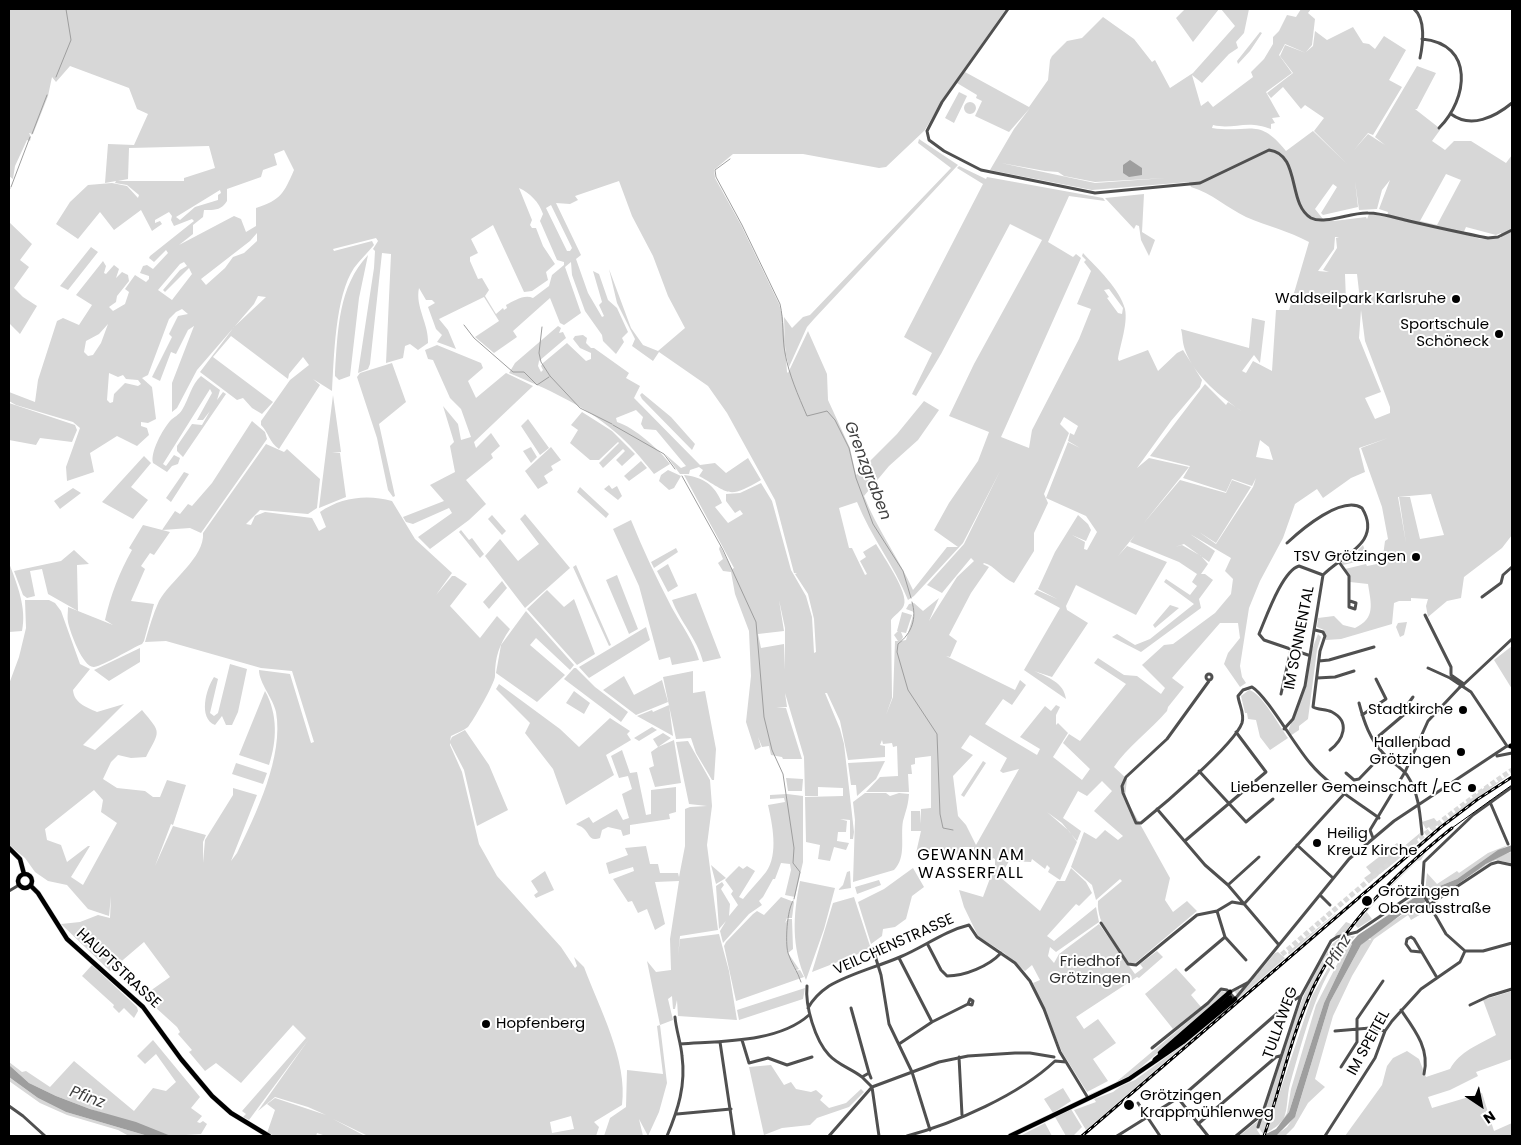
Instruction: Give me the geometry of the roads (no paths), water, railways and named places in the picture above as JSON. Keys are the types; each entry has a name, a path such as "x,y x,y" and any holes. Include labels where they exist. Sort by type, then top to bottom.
{"highway":[{"path":"1155,1060 1232,997"}],"main road":[{"name":"HAUPTSTRASSE","path":"9,848 20,859 24,874 32,878 31,886 38,893 68,939 143,1006 190,1070 212,1096 231,1113 269,1136"},
{"path":"24,874 19,878 19,885 24,888 31,886"},
{"path":"1010,1136 1124,1082 1155,1060"}],"street":[{"path":"1008,9 937,109 926,131 929,140 944,151 981,170 1088,192 1108,192 1200,183 1260,153 1274,151 1282,155 1287,162 1302,208 1309,216 1316,220 1367,212 1488,238 1498,237 1512,230"},
{"path":"1414,9 1420,15 1422,39 1420,58"},
{"path":"1422,39 1443,43 1451,49 1459,61 1460,92 1451,114 1439,128"},
{"path":"1451,114 1461,120 1473,122 1490,117 1512,103"},
{"path":"1287,543 1305,528 1344,505 1358,505 1362,508 1368,520 1367,534 1360,546 1323,576 1296,567 1285,580 1269,610 1259,636 1308,655"},
{"path":"1339,562 1348,576 1350,601"},
{"path":"1482,597 1501,583 1503,575 1512,567"},
{"name":"IM SONNENTAL","path":"1284,729 1293,719 1305,686 1308,655 1315,630 1323,576"},
{"path":"1425,616 1451,667 1450,676"},
{"path":"1315,630 1323,632 1325,636 1319,661 1313,706 1336,715 1341,721 1344,730 1339,743 1330,750"},
{"path":"1373,838 1370,830 1379,818 1405,772 1428,721 1462,685 1512,639"},
{"path":"1319,661 1374,647"},
{"path":"1281,694 1291,649"},
{"path":"1428,668 1450,676 1462,685"},
{"path":"1317,678 1335,677 1354,671"},
{"path":"1232,997 1249,982 1354,853 1419,804 1492,758 1510,749 1471,692 1450,676"},
{"path":"1362,715 1386,699 1376,679"},
{"path":"1208,681 1167,739 1129,772 1123,782 1123,794 1134,820 1138,824 1144,821 1199,771 1236,732 1243,717 1238,696 1246,688 1252,687 1319,774 1379,818"},
{"path":"1374,740 1408,712 1405,708 1413,697"},
{"path":"1359,703 1364,725 1384,754 1405,772 1419,804 1422,834"},
{"path":"1186,840 1266,772 1236,732"},
{"path":"1346,773 1354,780 1359,779 1384,754"},
{"path":"1199,771 1246,822 1273,799"},
{"path":"1512,787 1490,802 1426,859 1422,890 1446,934 1465,951 1483,951 1512,944"},
{"path":"1244,904 1345,793"},
{"path":"1490,802 1508,844"},
{"path":"1157,809 1186,840 1205,865 1228,885 1279,945"},
{"path":"1297,845 1333,878"},
{"path":"1228,885 1259,857"},
{"path":"1428,904 1491,864 1498,862 1512,865"},
{"path":"9,891 19,885"},
{"name":"TULLAWEG","path":"1258,1127 1301,996 1331,942 1337,937 1360,931 1422,890"},
{"path":"1320,895 1330,905"},
{"path":"1101,923 1126,961 1134,965 1197,916 1217,911 1232,902 1244,904"},
{"path":"1217,911 1225,937 1246,960"},
{"name":"VEILCHENSTRASSE","path":"808,1008 814,998 836,983 899,958 951,930 969,925 977,937 1001,953"},
{"path":"1186,970 1225,937"},
{"path":"1421,952 1411,951 1406,942 1407,939 1412,938 1421,952 1436,976"},
{"path":"928,944 941,970 947,976 972,970 988,963 1001,953 1020,968 1033,986 1060,1052 1088,1098"},
{"path":"872,949 878,966 889,1024 912,1072 930,1130"},
{"name":"IM SPEITEL","path":"1325,1136 1375,1058 1385,1031 1401,1010 1436,976 1460,962 1465,951"},
{"path":"899,958 932,1022"},
{"path":"1341,1067 1357,1042 1357,1020 1383,981"},
{"path":"1232,997 1249,982"},
{"path":"807,986 808,1015 828,1055 862,1077 872,1087 879,1136"},
{"path":"1152,1048 1208,1003 1218,991 1224,988 1232,997"},
{"path":"1470,1006 1489,996 1512,990"},
{"path":"806,991 814,998"},
{"path":"1117,1136 1178,1098 1301,996"},
{"path":"898,1044 932,1022 968,1004"},
{"path":"851,1008 871,1078"},
{"path":"1401,1010 1414,1029 1425,1052 1427,1062 1424,1074"},
{"path":"680,1044 742,1040 794,1026 808,1015"},
{"path":"667,1136 677,1114 683,1068 675,1017"},
{"path":"1335,1031 1357,1028 1385,1031"},
{"path":"742,1040 748,1062 774,1058 787,1065 812,1057"},
{"path":"720,1042 734,1136"},
{"path":"907,1136 930,1130 1010,1092 1054,1059 1060,1052"},
{"path":"829,1136 872,1087 959,1057 1030,1053 1066,1062"},
{"path":"1198,1124 1276,1057 1280,1056"},
{"path":"959,1057 962,1115"},
{"path":"862,1077 869,1072"},
{"path":"1178,1098 1208,1136"},
{"path":"1138,1103 1160,1136"},
{"path":"9,1106 45,1136"},
{"path":"677,1114 731,1108"},
{"path":"1236,1136 1261,1116"}],"waterway":[{"path":"56,77 71,40 66,9"},
{"path":"32,134 47,95"},
{"path":"11,187 30,137"},
{"name":"Grenzgraben","path":"730,159 715,170 716,177 742,225 780,304 785,353 791,377 800,400 807,416 827,411 835,420 849,448 856,478 873,524 903,571 911,598"},
{"path":"464,325 474,338 513,372 524,372 537,385 549,377"},
{"path":"542,327 539,353 541,362 550,376 580,408 612,424"},
{"path":"613,425 664,454 675,469"},
{"path":"682,476 723,550 756,622 764,717 772,750 783,774 794,848 793,863 800,872 794,899"},
{"name":"Grenzgraben","path":"912,602 914,614 912,625 907,635 898,644 897,652 908,690 937,734 940,814 943,828 953,830"},
{"path":"793,901 788,919 787,948 789,957 801,982"}],"tunnel":[{"path":"1230,998 1403,852 1512,770"}],"tram line":[{"path":"1452,828 1512,785"}],"railway":[{"path":"1082,1136 1441,827 1478,799 1512,777"},
{"path":"1264,1136 1305,1006 1313,988 1340,942 1392,881 1452,828"}],"place":[{"name":"Waldseilpark Karlsruhe","path":"1456,299"},
{"name":"Sportschule Schöneck","path":"1499,334"},
{"name":"TSV Grötzingen","path":"1416,557"},
{"name":"Stadtkirche","path":"1463,710"},
{"name":"Hallenbad Grötzingen","path":"1461,752"},
{"name":"Liebenzeller Gemeinschaft / EC","path":"1472,788"},
{"name":"Heilig Kreuz Kirche","path":"1317,843"},
{"name":"Grötzingen Oberausstraße","path":"1367,901"},
{"name":"Hopfenberg","path":"486,1024"},
{"name":"Grötzingen Krappmühlenweg","path":"1129,1105"}],"district":[{"name":"GEWANN AM WASSERFALL","path":"971,865"}],"water label":[{"name":"Pfinz","path":"1339,952"},
{"name":"Pfinz","path":"87,1098"}],"park label":[{"name":"Friedhof Grötzingen","path":"1090,970"}]}
